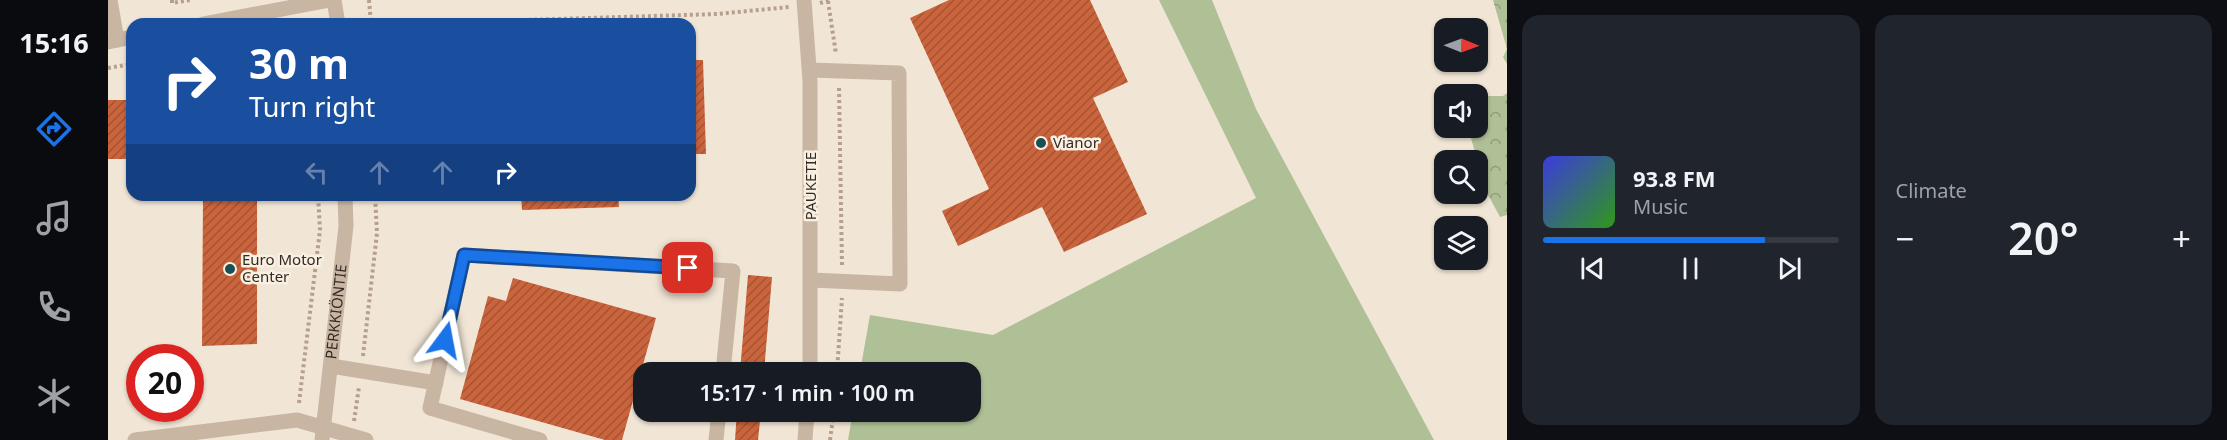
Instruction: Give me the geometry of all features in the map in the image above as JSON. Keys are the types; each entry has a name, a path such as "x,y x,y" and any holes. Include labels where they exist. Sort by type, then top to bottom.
{"street":[{"path":"110,0 119,40"},
{"path":"235,18 332,0 336,18"},
{"name":"PAUKETIE","path":"805,3 810,70 810,362"},
{"path":"810,70 898,74 900,284 811,280"},
{"name":"PERKKIÖNTIE","path":"323,434 346,226 345,201"},
{"path":"540,440 430,408 464,255 733,271 724,362"},
{"path":"331,366 436,383"},
{"path":"135,440 297,420 323,434 360,438"},
{"path":"716,440 718,422"},
{"path":"805,440 806,422"}],"path":[{"path":"172,0 172,3 190,0"},
{"path":"369,0 370,18"},
{"path":"589,18 717,14 829,1 839,71 843,281 838,362"},
{"path":"108,68 126,65"},
{"path":"297,420 320,230 318,201"},
{"path":"360,438 361,370 377,233 375,201"},
{"path":"830,440 832,422"}],"green space":[{"path":"1159,0 1212,0 1256,109 1434,440 848,440 851,422 981,422 981,362 862,362 870,315 993,335 1256,198"},
{"path":"1493,0 1507,0 1507,49"},
{"path":"1507,49 1507,64 1503,57"},
{"path":"1507,93 1507,215 1500,217 1488,195 1488,150 1474,150 1471,138 1488,138 1488,96 1503,96"}],"building":[{"name":"Vianor","path":"949,0 1090,0 1128,82 1093,98 1147,214 1064,252 1042,207 958,246 942,211 989,189 910,18"},
{"path":"696,60 703,60 706,154 696,154"},
{"path":"108,100 126,100 126,159 108,159"},
{"name":"Euro Motor Center","path":"203,201 257,201 257,344 204,346 202,344"},
{"path":"521,201 618,201 619,207 522,210"},
{"path":"748,275 772,277 765,362 741,362"},
{"path":"513,278 656,318 644,362 633,362 633,401 622,440 605,440 460,399 488,296 506,301"},
{"path":"736,422 760,422 758,440 735,440"}],"place":[{"name":"Vianor","path":"1041,143"},
{"name":"Euro Motor Center","path":"230,269"}],"route":[{"path":"445,340 464,255 688,268"}]}
